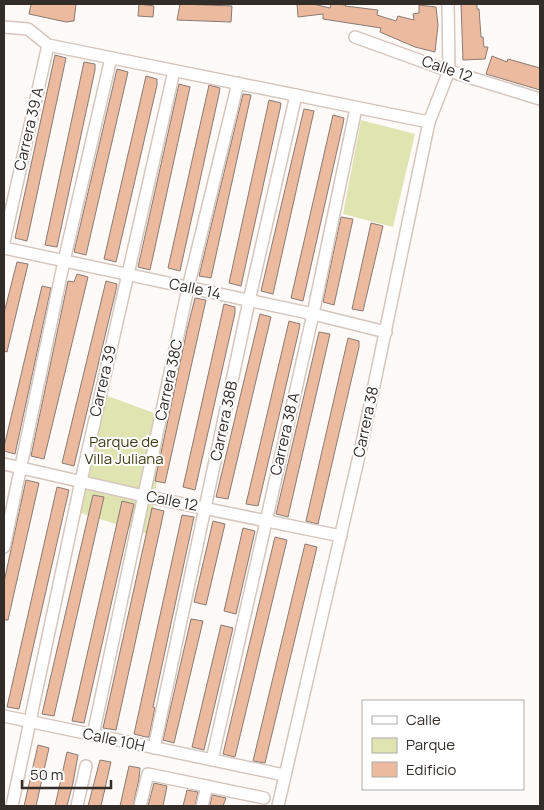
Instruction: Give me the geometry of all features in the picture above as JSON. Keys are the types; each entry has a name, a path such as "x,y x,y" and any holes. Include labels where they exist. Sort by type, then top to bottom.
{"street":[{"path":"448,4 449,71"},
{"path":"4,26 28,29 48,45 428,122"},
{"name":"Calle 12","path":"355,37 449,71 540,99"},
{"name":"Carrera 39 A","path":"4,242 48,45"},
{"path":"4,547 64,261 111,58"},
{"name":"Carrera 39","path":"12,806 80,482 174,71"},
{"name":"Carrera 38","path":"278,806 386,332 428,122 449,71"},
{"name":"Carrera 38C","path":"92,735 188,288 238,84"},
{"name":"Carrera 38B","path":"154,748 296,95"},
{"name":"Carrera 38 A","path":"212,760 313,314 356,108"},
{"name":"Calle 14","path":"4,248 313,314 386,332"},
{"name":"Calle 12","path":"4,464 144,496 341,536"},
{"name":"Calle 10H","path":"4,716 284,775"},
{"path":"77,806 86,766"},
{"path":"140,806 148,774 264,798"},
{"path":"202,806 207,786"}],"green space":[{"path":"361,120 415,134 393,227 343,214"},
{"name":"Parque de Villa Juliana","path":"94,391 165,417 150,535 81,513"}],"building":[{"path":"31,4 76,4 74,21 66,22 29,14"},
{"path":"139,4 154,6 153,17 138,16"},
{"path":"180,4 232,6 231,22 177,20"},
{"path":"297,4 313,4 330,8 331,4 336,4 378,10 377,15 396,21 398,16 414,20 413,14 419,13 419,5 436,7 438,25 435,52 415,47 380,32 381,28 323,19 323,14 298,17"},
{"path":"461,4 477,4 481,37 483,37 484,47 488,47 485,59 463,60"},
{"path":"55,55 66,58 27,241 15,238"},
{"path":"492,56 507,62 508,59 540,68 540,90 486,74"},
{"path":"84,62 95,64 95,70 57,247 45,245"},
{"path":"117,69 128,72 86,255 74,252"},
{"path":"146,76 157,79 157,85 116,262 104,259"},
{"path":"179,84 190,87 150,270 138,267"},
{"path":"209,85 220,88 180,271 168,268"},
{"path":"243,94 251,95 211,278 199,276"},
{"path":"269,100 281,103 241,286 229,283"},
{"path":"304,109 314,111 273,294 261,291"},
{"path":"333,115 344,118 303,301 291,298"},
{"path":"341,217 353,219 334,305 323,302"},
{"path":"371,223 383,226 363,311 352,309"},
{"path":"17,262 28,264 7,352 4,351 4,313"},
{"path":"77,274 88,277 44,459 31,456 68,281 74,282"},
{"path":"106,281 117,284 116,290 74,466 62,463"},
{"path":"42,286 51,288 15,454 4,451 4,447"},
{"path":"195,298 206,300 165,483 155,481"},
{"path":"224,304 235,307 235,313 195,490 183,487"},
{"path":"260,314 271,317 228,499 216,497"},
{"path":"289,321 300,324 299,330 258,506 246,504"},
{"path":"319,332 330,334 288,517 276,514"},
{"path":"348,338 359,341 359,347 318,524 306,521"},
{"path":"26,480 39,483 8,620 4,620 4,582"},
{"path":"57,487 69,490 19,709 7,707"},
{"path":"93,495 104,497 54,716 42,714"},
{"path":"122,501 134,504 84,723 72,721"},
{"path":"152,508 164,511 116,730 103,728"},
{"path":"182,515 194,517 153,707 155,708 149,737 146,737 134,734"},
{"path":"213,521 225,524 206,605 194,602"},
{"path":"243,528 255,531 236,614 224,611"},
{"path":"275,537 287,540 235,757 223,754"},
{"path":"305,544 317,547 265,763 253,761"},
{"path":"191,619 203,621 174,743 163,740"},
{"path":"221,625 233,628 204,750 192,747"},
{"path":"38,745 49,748 36,806 24,806"},
{"path":"67,752 78,755 73,783 67,806 55,806"},
{"path":"100,760 111,762 101,806 88,806"},
{"path":"129,766 140,768 133,806 120,806"},
{"path":"154,783 167,786 163,806 148,806"},
{"path":"187,790 198,792 195,806 183,806"},
{"path":"212,795 226,798 223,806 210,806"}]}
